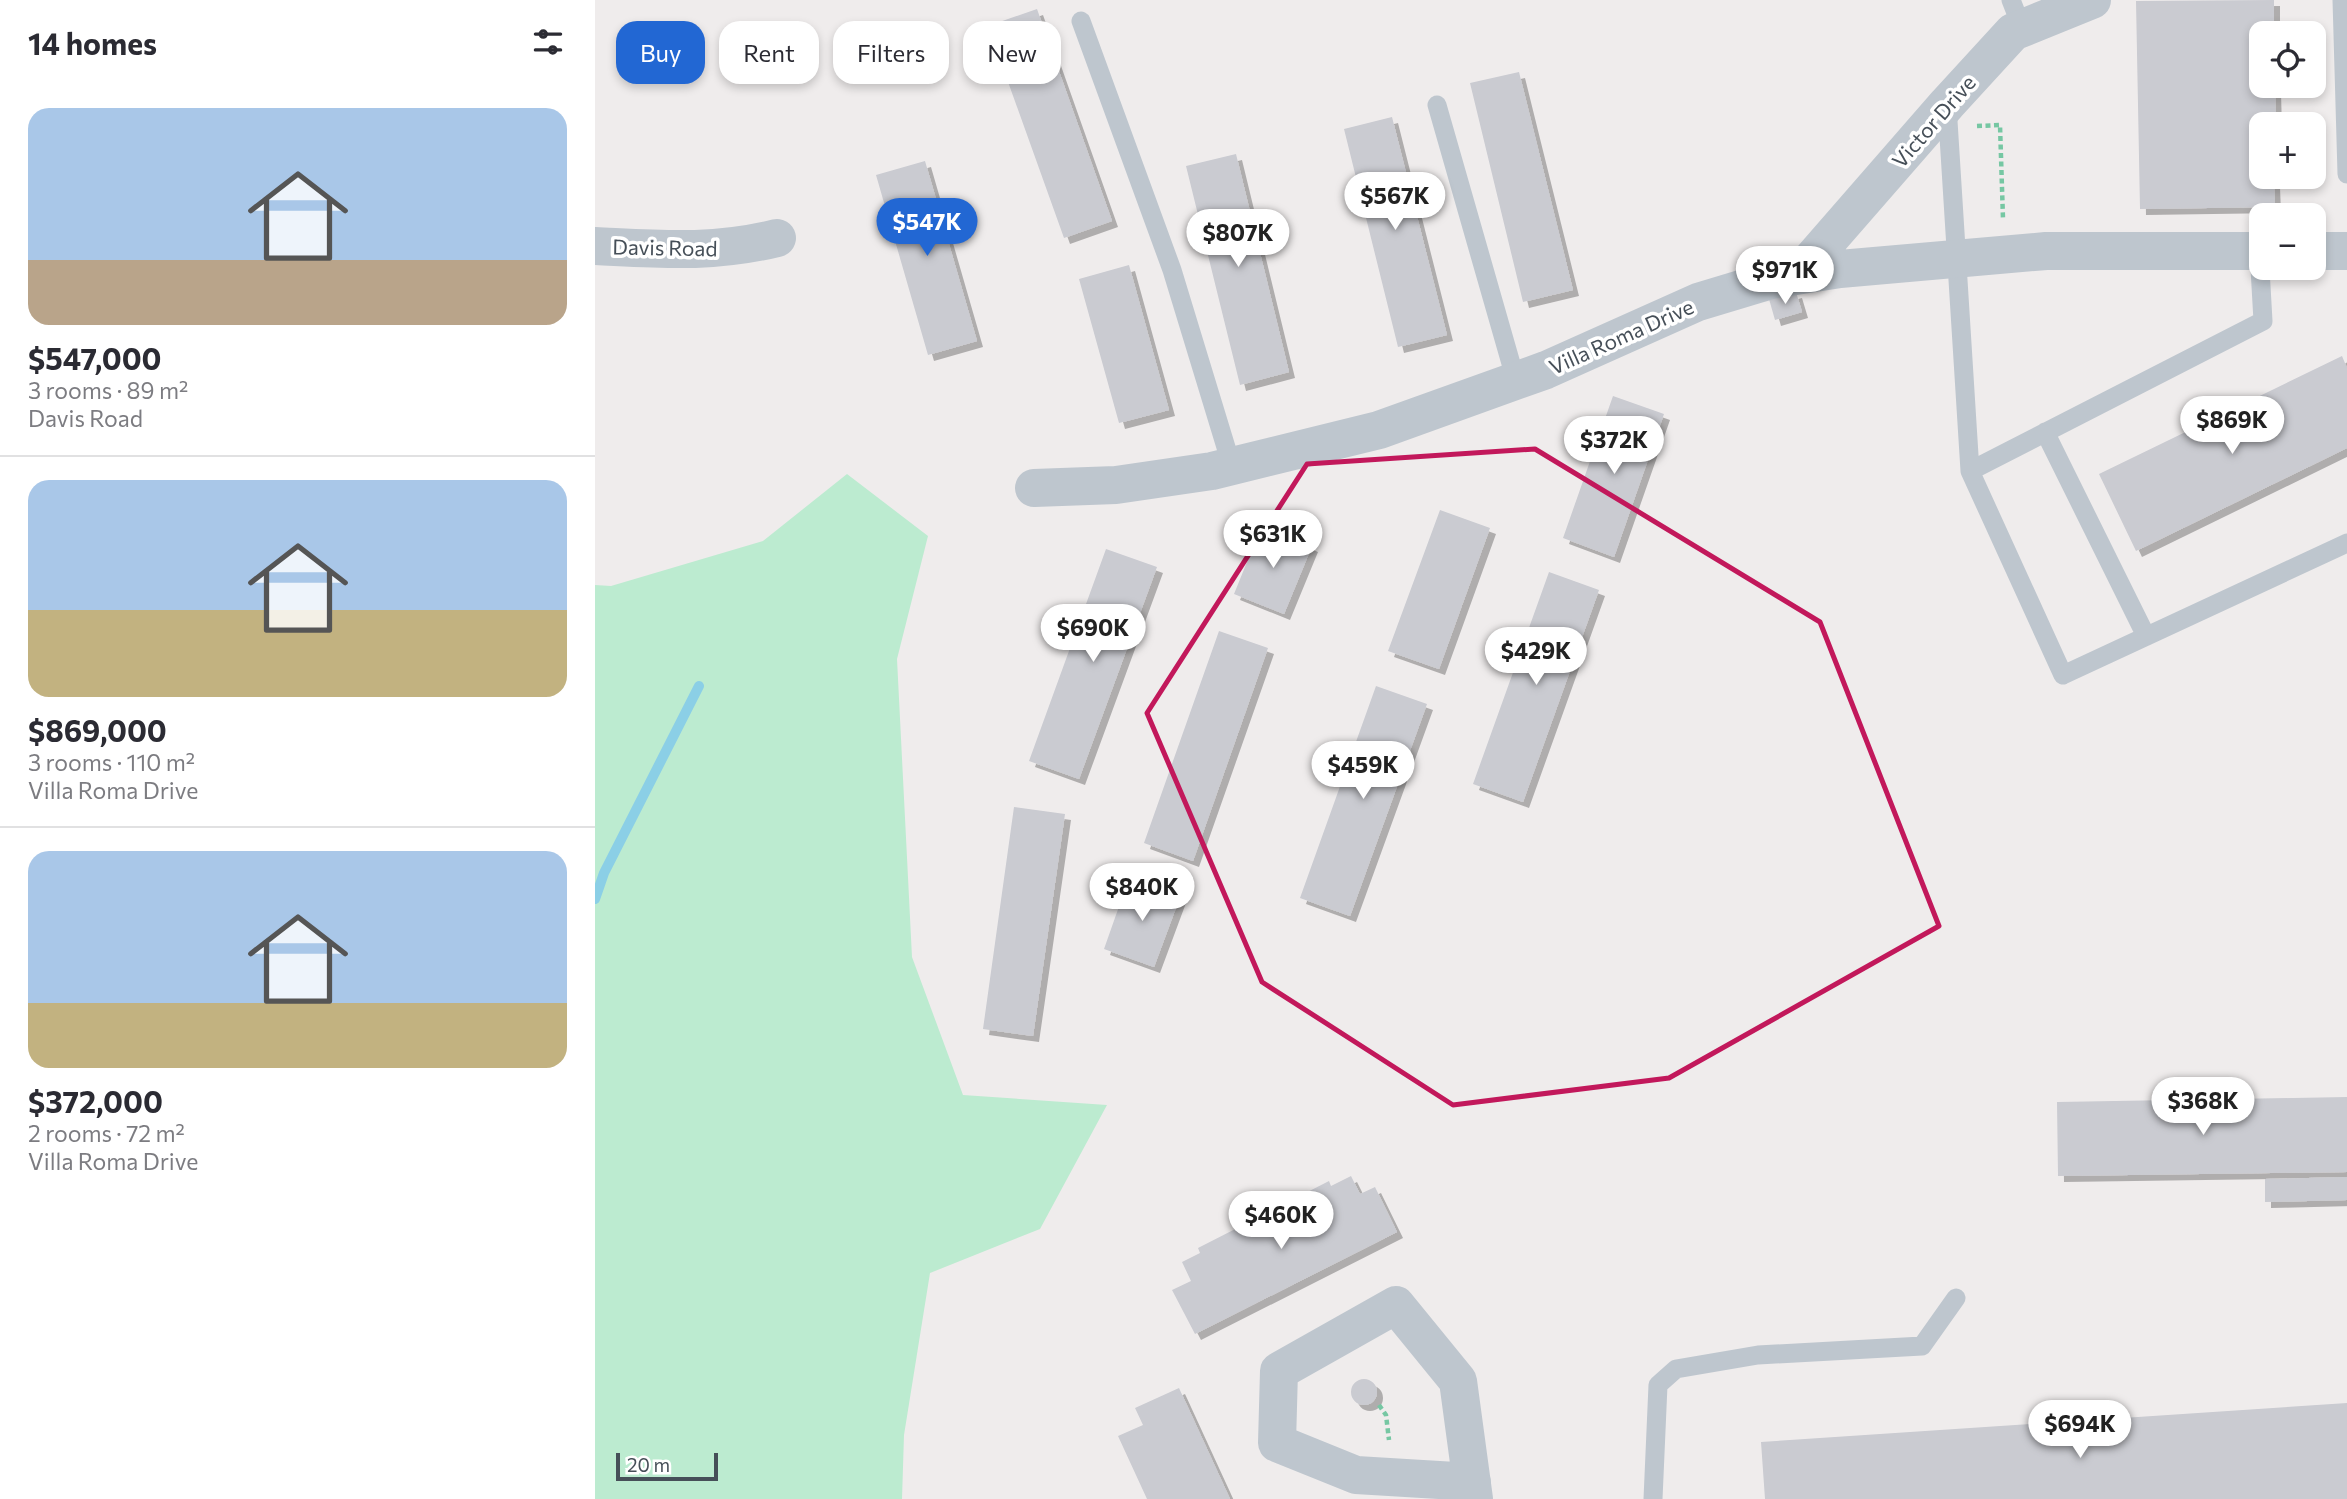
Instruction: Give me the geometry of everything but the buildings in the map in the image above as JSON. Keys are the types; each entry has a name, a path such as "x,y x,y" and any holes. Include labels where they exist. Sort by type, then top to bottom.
{"street":[{"name":"Victor Drive","path":"1798,275 2013,32 2016,14 2092,0"},
{"name":"Davis Road","path":"595,246 689,251 745,246 777,238"},
{"name":"Villa Roma Drive","path":"1034,488 1116,485 1232,467 1379,430 1546,370 1698,302 1771,280 1840,268 2046,251 2249,251"},
{"path":"2326,251 2347,251"},
{"path":"1396,1305 1458,1381 1473,1490 1356,1475 1277,1443 1279,1371 1396,1305"}],"lane":[{"path":"2342,0 2347,174"},
{"path":"1081,22 1172,270 1232,467"},
{"path":"1947,104 1970,471 2063,675 2347,543"},
{"path":"1437,105 1516,381"},
{"path":"1970,471 2263,321 2261,280"},
{"path":"2045,432 2146,636"},
{"path":"1653,1499 1658,1385 1676,1369 1758,1355 1922,1346 1956,1298"}],"path":[{"path":"1379,1405 1386,1415 1390,1452"}],"highlighted area":[{"path":"1535,449 1820,622 1939,926 1669,1078 1453,1105 1262,982 1147,713 1307,464"}],"green space":[{"path":"847,474 928,536 897,659 912,957 963,1095 1107,1105 1040,1229 930,1273 904,1435 902,1499 595,1499 595,585 611,586 763,541"}],"waterway":[{"path":"595,899 604,873 699,686"}]}
